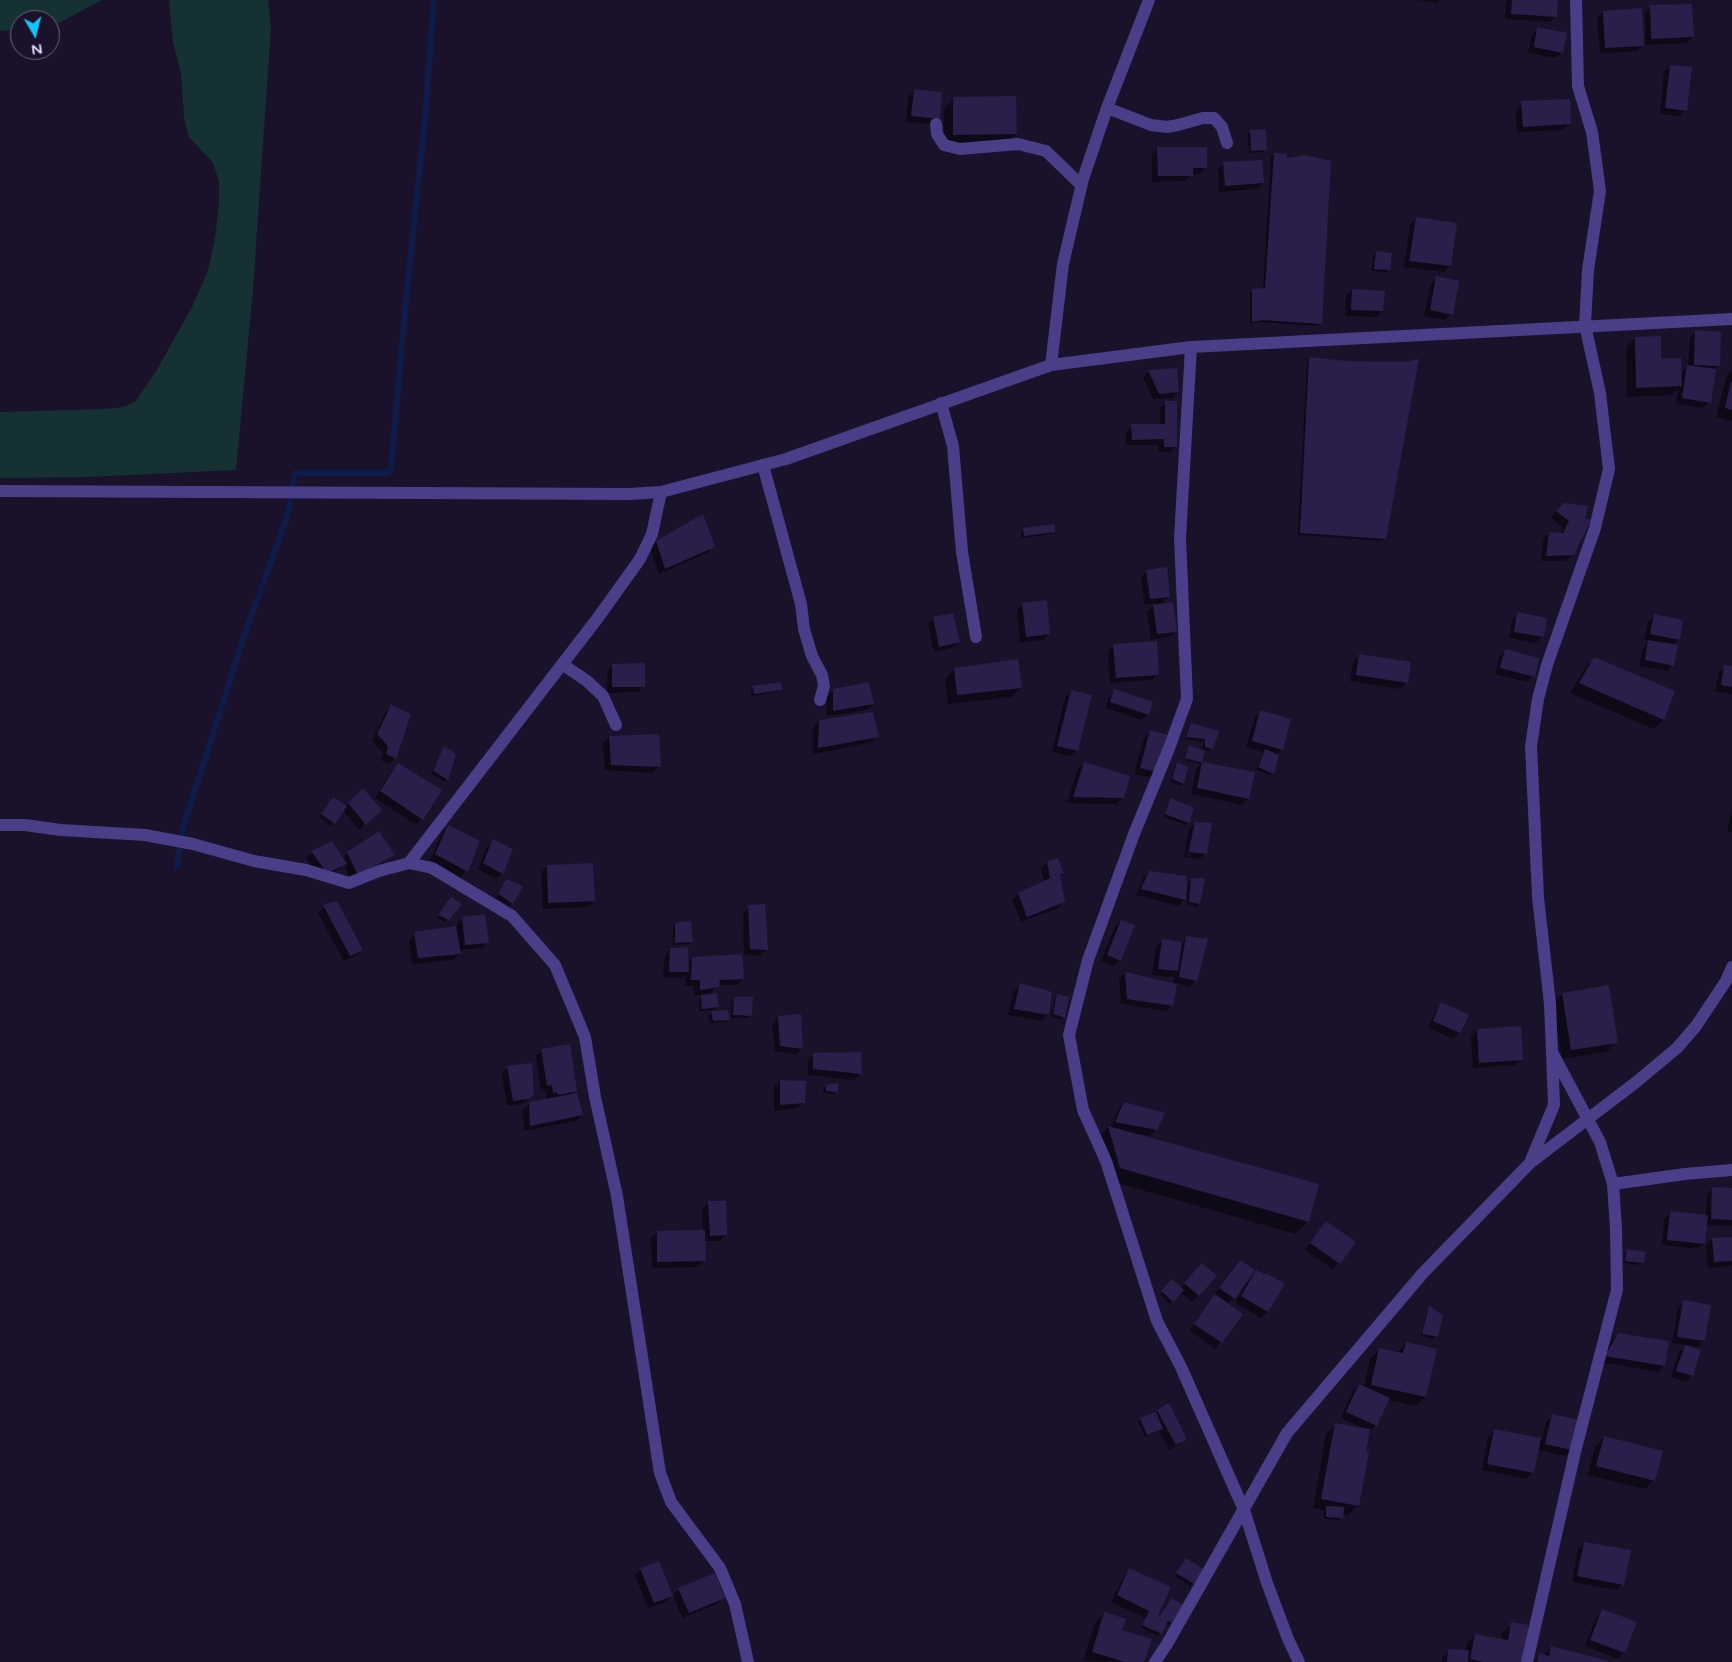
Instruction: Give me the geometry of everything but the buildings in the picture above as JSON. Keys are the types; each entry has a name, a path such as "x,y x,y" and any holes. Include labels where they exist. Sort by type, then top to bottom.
{"street":[{"path":"1051,365 1063,264 1082,185 1107,108 1149,0"},
{"path":"1530,1162 1554,1105 1550,1004 1538,898 1531,746 1538,699 1547,665 1594,528 1609,469 1600,393 1586,325 1588,270 1600,191 1592,132 1578,86 1576,0"},
{"path":"1107,108 1151,125 1167,127 1204,118 1214,118 1222,127 1227,143"},
{"path":"936,124 936,134 944,145 960,149 1018,144 1046,151 1082,185"},
{"path":"0,491 600,494 661,492 786,459 1051,365 1191,347 1586,325 1732,319"},
{"path":"1191,347 1180,538 1187,699 1168,751 1135,829 1088,960 1069,1035 1083,1110 1106,1161 1157,1320 1181,1367 1244,1510 1284,1629 1300,1662"},
{"path":"941,403 953,446 962,552 976,637"},
{"path":"764,465 801,604 804,628 812,656 822,675 824,686 820,700"},
{"path":"409,863 640,559 652,534 661,492"},
{"path":"562,664 604,696 616,725"},
{"path":"0,825 25,825 61,830 145,835 193,844 254,862 306,870 349,883 379,871 409,863 432,868 512,916 555,965 585,1038 595,1097 617,1196 660,1473 671,1502 720,1568 735,1604 748,1662"},
{"path":"1155,1662 1287,1433 1422,1273 1530,1162 1635,1083 1677,1048 1696,1026 1726,981 1732,968"},
{"path":"1527,1662 1575,1452 1616,1290 1616,1229 1613,1184 1600,1142 1552,1052"},
{"path":"1613,1184 1732,1170"}],"green space":[{"path":"0,0 102,0 60,22 60,10 10,10 10,30 0,31"},
{"path":"169,0 268,0 271,27 253,289 236,470 88,477 0,478 0,412 104,409 123,407 135,402 155,373 192,307 208,271 215,238 219,204 219,182 213,163 189,137 184,118 181,73 173,42"}],"waterway":[{"path":"177,867 183,827 246,631 287,517 295,473 387,473 391,469 405,309 425,119 434,0"}]}
